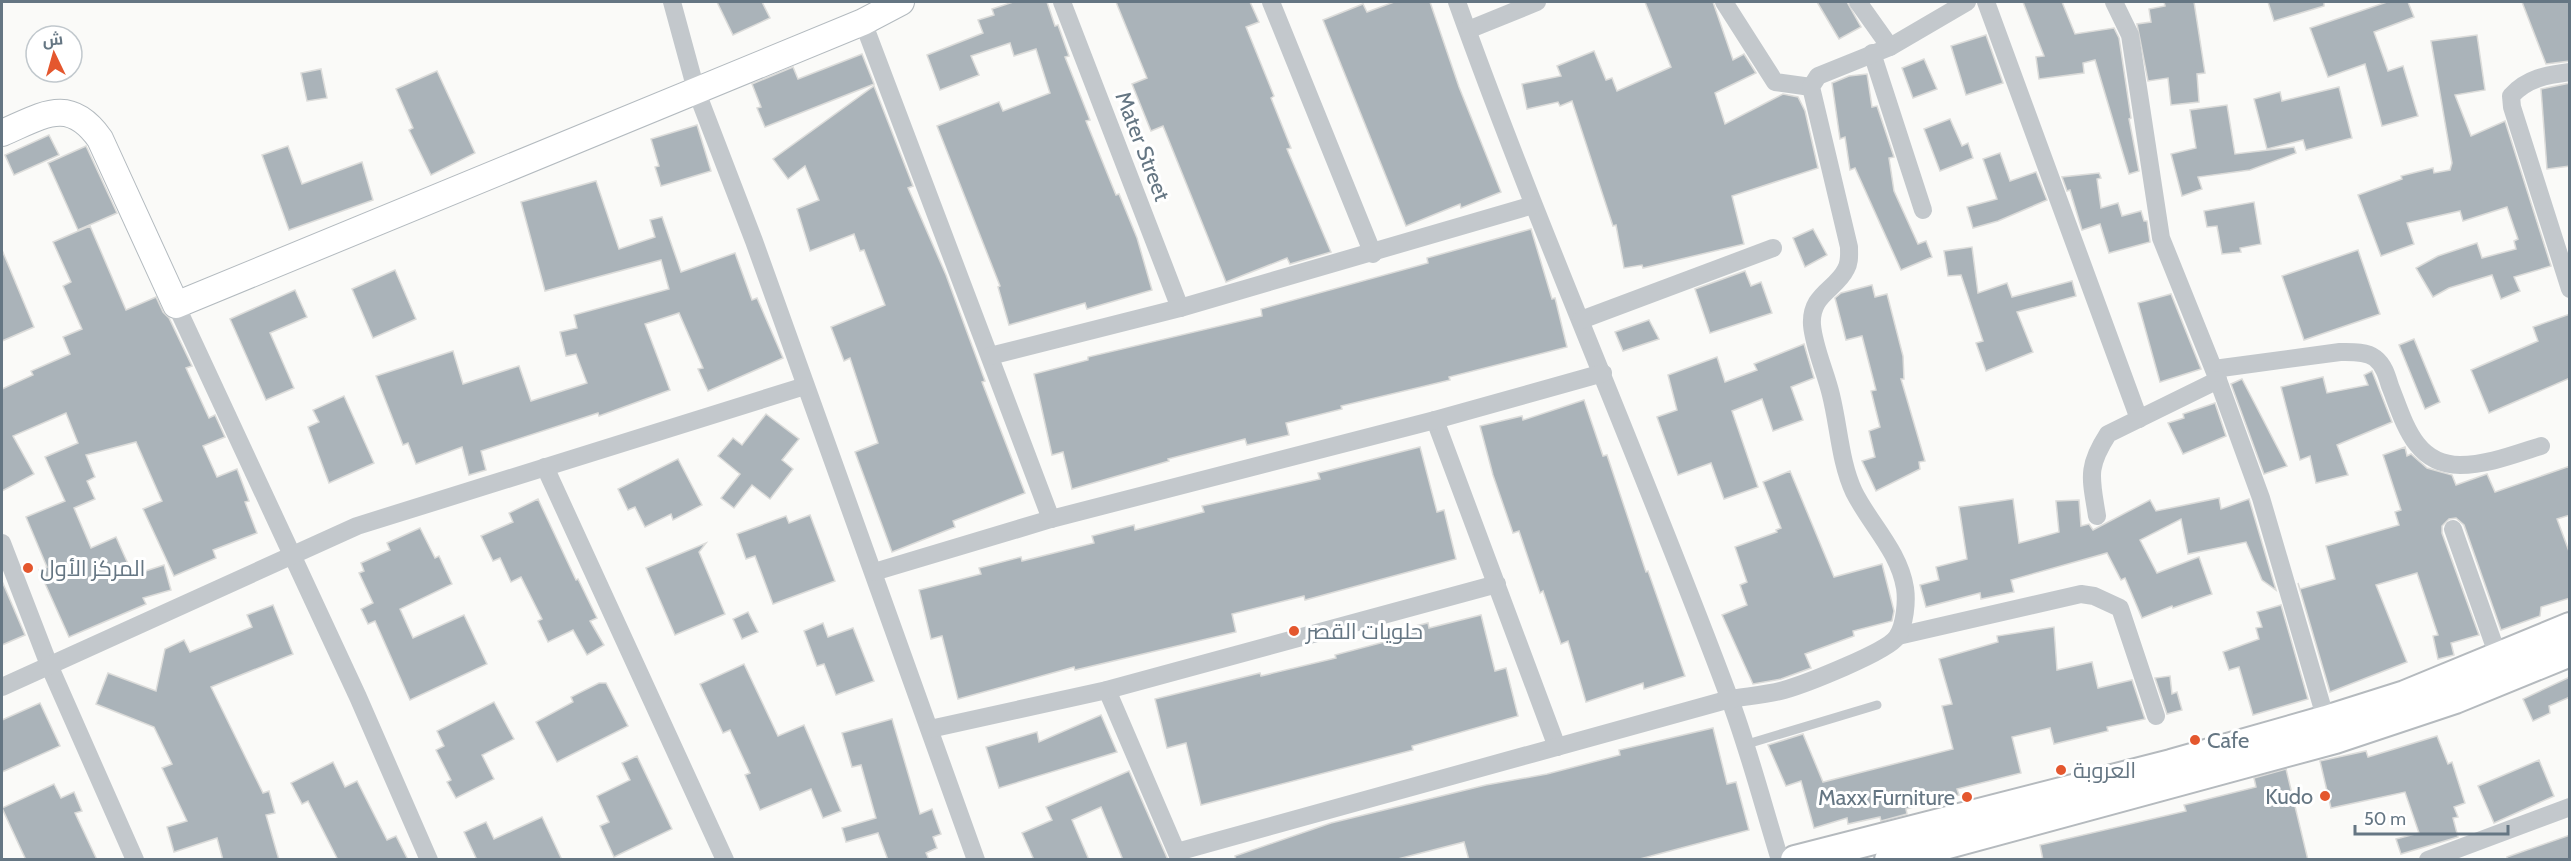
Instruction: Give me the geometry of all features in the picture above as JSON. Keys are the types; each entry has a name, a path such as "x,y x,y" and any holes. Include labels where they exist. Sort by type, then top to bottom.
{"main road":[{"path":"2,133 43,116 64,112 78,115 91,126 100,139 176,305 863,22 900,2"},
{"path":"1796,860 2171,764 2326,720 2405,695 2570,627"},
{"path":"1889,860 2335,739 2455,699 2570,652"}],"street":[{"path":"672,2 696,90 806,386 976,860"},
{"name":"Mater Street","path":"1062,2 1180,308"},
{"path":"1271,2 1373,254"},
{"path":"1457,2 1533,205 1603,373 1730,699 1780,860"},
{"path":"1468,30 1538,2"},
{"path":"1724,2 1775,82 1811,87"},
{"path":"1858,2 1890,46"},
{"path":"1107,690 1179,856 1730,699 1784,690 1869,657 1888,647 1898,636 1904,619 1905,589 1895,559 1855,492 1844,463 1832,399 1812,325 1813,311 1818,300 1845,272 1849,263 1849,247 1811,87 1818,76 1890,46 1966,2"},
{"path":"1986,2 2139,419"},
{"path":"2114,2 2130,35 2161,238 2216,374 2261,498 2326,720"},
{"path":"863,22 1052,519"},
{"path":"1872,53 1923,210"},
{"path":"2570,72 2537,77 2519,87 2511,96 2511,107 2570,289"},
{"path":"990,356 1180,308 1373,254 1533,205"},
{"path":"1581,320 1773,248"},
{"path":"176,305 358,697 429,860"},
{"path":"2097,516 2090,470 2097,451 2108,434 2139,419 2216,374 2340,352 2358,352 2374,356 2383,367 2408,432 2418,448 2436,460 2459,465 2468,464 2495,460 2541,446"},
{"path":"874,573 1052,519 1435,420 1603,373"},
{"path":"2,687 290,554 357,526 806,386"},
{"path":"1435,420 1557,747"},
{"path":"545,467 725,860"},
{"path":"2453,529 2498,656"},
{"path":"2,543 50,665 135,860"},
{"path":"930,729 1107,690 1497,584"},
{"path":"1898,636 2081,594 2094,596 2120,608 2156,716"},
{"path":"2428,860 2569,807"}],"lane":[{"path":"1744,745 1877,705"}],"building":[{"path":"717,2 762,2 770,18 733,35"},
{"path":"1013,2 1047,2 1055,26 1058,25 1069,56 1065,57 1090,120 1086,121 1116,195 1119,194 1137,238 1152,290 1087,309 1085,303 1009,325 998,287 1000,286 937,126 999,102 1003,111 1050,93 1036,49 1014,56 1010,43 971,56 979,75 940,90 927,55 983,33 978,20 994,15 992,9"},
{"path":"1116,2 1250,2 1259,22 1246,27 1274,96 1271,98 1291,148 1287,149 1331,252 1290,264 1287,258 1226,282 1163,126 1151,131 1132,84 1147,78"},
{"path":"1394,2 1430,2 1459,87 1501,192 1461,208 1460,204 1406,226 1323,20 1363,4 1367,12"},
{"path":"1645,2 1713,2 1733,60 1744,54 1756,73 1715,93 1725,124 1783,94 1798,97 1805,111 1818,168 1732,196 1744,244 1643,268 1642,265 1624,268 1616,225 1613,226 1572,101 1560,106 1558,102 1527,109 1522,84 1561,76 1557,66 1594,51 1606,80 1612,78 1617,91 1671,67"},
{"path":"1817,2 1847,2 1861,27 1839,39"},
{"path":"2023,2 2062,2 2075,34 2114,28 2119,38 2131,118 2129,119 2139,171 2129,174 2095,60 2083,63 2084,73 2039,79 2036,57 2044,56"},
{"path":"2164,2 2194,2 2205,73 2197,74 2199,102 2171,105 2168,78 2148,81 2137,24 2151,22 2149,9 2165,6"},
{"path":"2268,2 2324,2 2324,6 2274,21"},
{"path":"2387,2 2408,2 2414,17 2374,32 2388,71 2403,66 2418,116 2382,126 2365,64 2328,77 2310,28"},
{"path":"2522,2 2570,2 2570,61 2546,64"},
{"path":"1986,35 2003,83 1966,95 1951,46"},
{"path":"2477,35 2485,90 2455,95 2471,136 2505,121 2551,266 2514,277 2520,291 2501,299 2492,275 2449,288 2433,297 2416,268 2438,256 2477,243 2482,258 2516,249 2514,241 2518,239 2507,207 2463,221 2460,211 2407,223 2414,244 2381,256 2358,195 2402,179 2401,176 2433,168 2434,173 2450,170 2452,163 2431,41"},
{"path":"862,54 874,84 765,127 757,108 761,107 752,84 793,67 798,79"},
{"path":"1924,59 1937,89 1913,98 1902,68"},
{"path":"321,69 327,98 307,101 301,73"},
{"path":"437,71 475,153 431,175 409,130 413,128 396,89"},
{"path":"1867,74 1872,107 1877,106 1894,157 1889,158 1894,191 1918,244 1926,241 1932,257 1901,270 1855,168 1850,170 1845,137 1840,139 1832,83 1849,76"},
{"path":"2570,83 2570,166 2547,169 2541,89"},
{"path":"874,86 913,186 908,188 946,275 985,381 982,382 1025,493 953,521 955,527 892,552 855,452 878,443 850,358 844,361 831,327 885,305 864,250 860,251 854,234 810,251 797,209 819,200 805,166 788,179 773,159"},
{"path":"2339,87 2352,138 2306,150 2303,140 2267,149 2254,99 2280,92 2282,101"},
{"path":"2227,105 2235,154 2294,147 2296,153 2250,170 2198,177 2202,189 2182,196 2171,154 2196,148 2190,110"},
{"path":"1950,119 1962,146 1968,143 1973,158 1940,171 1924,129"},
{"path":"697,125 711,171 661,186 655,167 659,166 651,139"},
{"path":"49,135 59,155 14,175 5,155"},
{"path":"86,146 117,213 78,230 48,163"},
{"path":"288,146 302,184 362,162 373,200 289,230 262,155"},
{"path":"2000,153 2010,181 2036,172 2047,200 1998,221 1973,228 1967,207 1997,199 1983,159"},
{"path":"2099,173 2101,178 2097,179 2101,208 2118,203 2122,216 2141,211 2144,221 2147,221 2150,242 2109,253 2100,224 2082,230 2070,190 2067,191 2062,177"},
{"path":"596,181 619,249 655,237 650,220 662,217 681,272 735,253 752,300 757,298 783,358 708,391 698,369 703,368 679,313 645,324 670,390 599,416 598,413 481,451 486,470 469,475 462,447 416,464 408,443 403,445 376,376 453,351 463,384 519,366 531,401 587,383 576,354 566,356 560,332 577,328 574,315 669,289 661,260 545,291 521,202"},
{"path":"2254,202 2261,244 2240,248 2241,252 2222,254 2217,226 2207,227 2204,211"},
{"path":"90,226 126,310 156,297 163,312 169,318 192,366 186,368 209,418 215,415 225,437 203,446 217,477 237,469 249,501 245,502 257,533 213,550 216,558 174,576 143,509 162,501 136,442 86,455 95,477 87,481 95,499 74,508 91,548 116,537 133,575 164,565 171,590 143,598 146,604 69,637 39,570 47,567 26,517 65,501 45,457 78,443 66,413 13,436 34,474 2,491 2,389 33,375 31,371 70,354 63,337 82,329 63,286 71,282 53,242"},
{"path":"1531,229 1552,299 1555,298 1567,347 1449,377 1450,380 1341,406 1342,409 1286,423 1289,435 1247,445 1245,439 1168,459 1169,461 1072,489 1063,452 1052,455 1034,374 1088,360 1088,357 1262,316 1261,309 1428,263 1427,258"},
{"path":"1813,229 1827,255 1805,267 1793,238"},
{"path":"1972,247 1978,293 2007,283 2012,297 2072,281 2076,296 2017,312 2033,352 1986,371 1976,343 1983,341 1961,275 1948,276 1944,251"},
{"path":"2,250 34,327 2,341"},
{"path":"2358,250 2380,314 2304,340 2282,276"},
{"path":"395,270 416,319 373,338 352,289"},
{"path":"1745,271 1751,286 1761,282 1772,313 1710,333 1695,289"},
{"path":"1872,285 1875,297 1887,294 1903,356 1904,379 1901,379 1925,461 1919,462 1920,469 1876,491 1862,461 1875,457 1869,431 1880,427 1871,391 1876,390 1862,336 1846,340 1835,298 1841,293"},
{"path":"295,290 307,317 270,333 294,388 266,400 230,319"},
{"path":"2171,294 2201,369 2160,382 2138,303"},
{"path":"2570,314 2570,378 2489,413 2471,370 2538,341 2533,327"},
{"path":"1649,320 1659,339 1623,351 1615,332"},
{"path":"2414,339 2440,402 2425,409 2399,345"},
{"path":"1804,344 1814,378 1791,387 1803,420 1773,431 1762,399 1732,411 1758,487 1724,499 1711,463 1678,475 1657,417 1677,410 1668,375 1717,357 1725,382 1757,370 1754,364"},
{"path":"2372,371 2392,422 2337,445 2348,475 2316,483 2310,456 2300,460 2281,387 2323,377 2327,393 2368,385 2364,375"},
{"path":"2242,379 2287,466 2264,474 2231,384"},
{"path":"344,396 374,463 329,483 308,427 319,422 313,410"},
{"path":"1584,400 1603,456 1607,455 1646,572 1648,571 1685,676 1644,689 1643,683 1586,702 1568,641 1561,644 1543,591 1540,593 1519,531 1513,533 1493,475 1480,426 1522,416 1523,420"},
{"path":"2215,403 2226,436 2183,454 2168,423 2184,418 2183,414"},
{"path":"766,414 799,439 782,460 793,469 770,499 752,485 734,508 721,498 740,474 718,456 733,438 742,445"},
{"path":"1420,447 1437,512 1444,510 1456,559 1305,600 1304,596 1232,614 1236,632 1075,670 1074,667 958,699 942,636 931,639 919,590 981,574 979,568 1021,557 1022,561 1094,543 1092,536 1134,525 1135,530 1204,512 1202,506 1320,479 1318,473"},
{"path":"2405,447 2407,456 2411,454 2427,468 2452,475 2456,485 2487,474 2495,492 2570,466 2570,515 2557,519 2570,554 2570,598 2541,607 2540,616 2501,630 2464,525 2456,518 2449,519 2442,526 2442,533 2479,635 2451,643 2454,655 2438,659 2433,636 2438,635 2417,573 2376,585 2407,662 2330,692 2298,583 2300,589 2335,579 2326,546 2399,525 2395,512 2401,510 2383,455"},
{"path":"678,459 702,505 673,520 671,514 645,527 635,507 628,510 618,489"},
{"path":"1790,471 1834,577 1882,564 1894,611 1892,621 1853,631 1854,636 1805,654 1811,668 1781,679 1753,684 1722,615 1747,605 1740,585 1747,582 1735,547 1777,532 1776,530 1781,528 1763,482"},
{"path":"2219,498 2221,509 2249,499 2276,590 2262,580 2246,542 2188,554 2181,519 2140,540 2157,573 2199,557 2212,594 2173,608 2172,606 2142,618 2125,578 2121,580 2107,553 2011,580 2014,592 1981,599 1980,593 1926,607 1920,585 1939,580 1936,567 1967,559 1959,507 2013,499 2019,543 2059,532 2056,501 2079,500 2081,526 2089,524 2093,530 2150,500 2156,511"},
{"path":"538,499 576,580 578,579 597,618 590,621 604,645 587,655 573,630 548,642 538,621 542,619 521,577 511,582 500,558 493,561 481,536 513,522 509,513"},
{"path":"810,515 835,581 773,604 755,556 746,559 737,534 786,516 789,523"},
{"path":"420,528 435,558 439,556 452,584 400,609 413,638 464,615 487,664 410,700 375,621 368,624 361,609 373,603 359,573 364,571 361,563 390,550 387,543"},
{"path":"706,543 699,552 725,614 675,635 646,568"},
{"path":"2,581 25,635 2,645"},
{"path":"273,605 293,654 211,687 263,793 269,791 275,813 266,815 279,860 223,860 217,838 174,852 167,827 187,821 162,768 172,764 154,727 96,704 108,673 156,691 165,649 184,640 190,652 252,627 247,615"},
{"path":"2281,605 2308,699 2253,715 2239,667 2229,670 2223,652 2259,639 2256,628 2262,627 2257,612"},
{"path":"748,612 758,632 742,639 733,619"},
{"path":"1481,615 1495,671 1506,668 1518,716 1412,746 1413,750 1201,805 1186,743 1167,748 1155,699 1260,673 1261,676 1336,658 1335,655 1388,641 1386,633 1428,623 1429,628"},
{"path":"823,623 828,637 853,628 874,681 836,695 824,664 817,666 804,631"},
{"path":"2054,627 2057,670 2092,662 2098,688 2132,680 2145,719 2107,727 2108,731 2054,744 2050,728 2012,737 2021,773 1957,789 1959,795 1906,809 1907,814 1881,821 1880,817 1848,824 1847,818 1814,828 1801,781 1786,786 1768,745 1803,734 1823,782 1953,749 1942,706 1952,704 1939,659 1998,642 1997,636"},
{"path":"744,664 778,736 804,725 841,811 823,818 811,789 760,810 745,775 750,773 730,730 723,733 700,684"},
{"path":"2170,676 2172,694 2177,692 2182,710 2167,714 2155,678"},
{"path":"2570,677 2570,697 2549,706 2550,713 2533,721 2523,699"},
{"path":"599,683 606,683 628,726 557,762 536,722 573,702 571,697"},
{"path":"494,702 514,739 482,755 494,779 456,798 447,782 451,780 436,750 444,746 437,731"},
{"path":"40,703 60,746 2,772 2,720"},
{"path":"1101,715 1117,752 999,788 986,747 1037,732 1039,742"},
{"path":"892,719 920,814 932,809 941,834 933,837 937,848 926,853 929,860 888,860 878,833 846,842 842,828 876,818 861,765 852,767 842,733"},
{"path":"1713,728 1727,784 1736,782 1749,830 1636,860 1469,860 1464,842 1394,860 1236,860 1235,856 1331,823 1486,785 1547,774 1620,755 1619,750"},
{"path":"2437,736 2448,764 2452,762 2465,803 2454,807 2458,817 2453,818 2458,837 2401,854 2396,839 2419,833 2405,792 2331,808 2320,761 2366,751 2368,757"},
{"path":"637,756 672,829 614,857 600,826 609,822 597,796 630,780 622,763"},
{"path":"2539,760 2554,796 2494,823 2478,786"},
{"path":"333,762 345,787 357,781 387,840 396,836 408,860 338,860 308,801 302,804 291,783"},
{"path":"2286,769 2308,860 2043,860 2040,845 2186,811 2184,805 2256,787 2254,778"},
{"path":"1129,771 1168,860 1123,860 1101,807 1072,820 1089,860 1034,860 1022,833 1052,820 1046,807"},
{"path":"54,784 61,798 74,792 82,811 75,813 97,860 26,860 2,808"},
{"path":"542,817 562,860 477,860 464,832 486,822 494,839"},
{"path":"2570,835 2570,860 2508,860 2507,857"}],"place":[{"name":"المركز الأول","path":"28,568"},
{"name":"حلويات القصر","path":"1294,631"},
{"name":"Cafe","path":"2195,740"},
{"name":"العروبة","path":"2061,770"},
{"name":"Kudo","path":"2325,796"},
{"name":"Maxx Furniture","path":"1967,797"}]}
